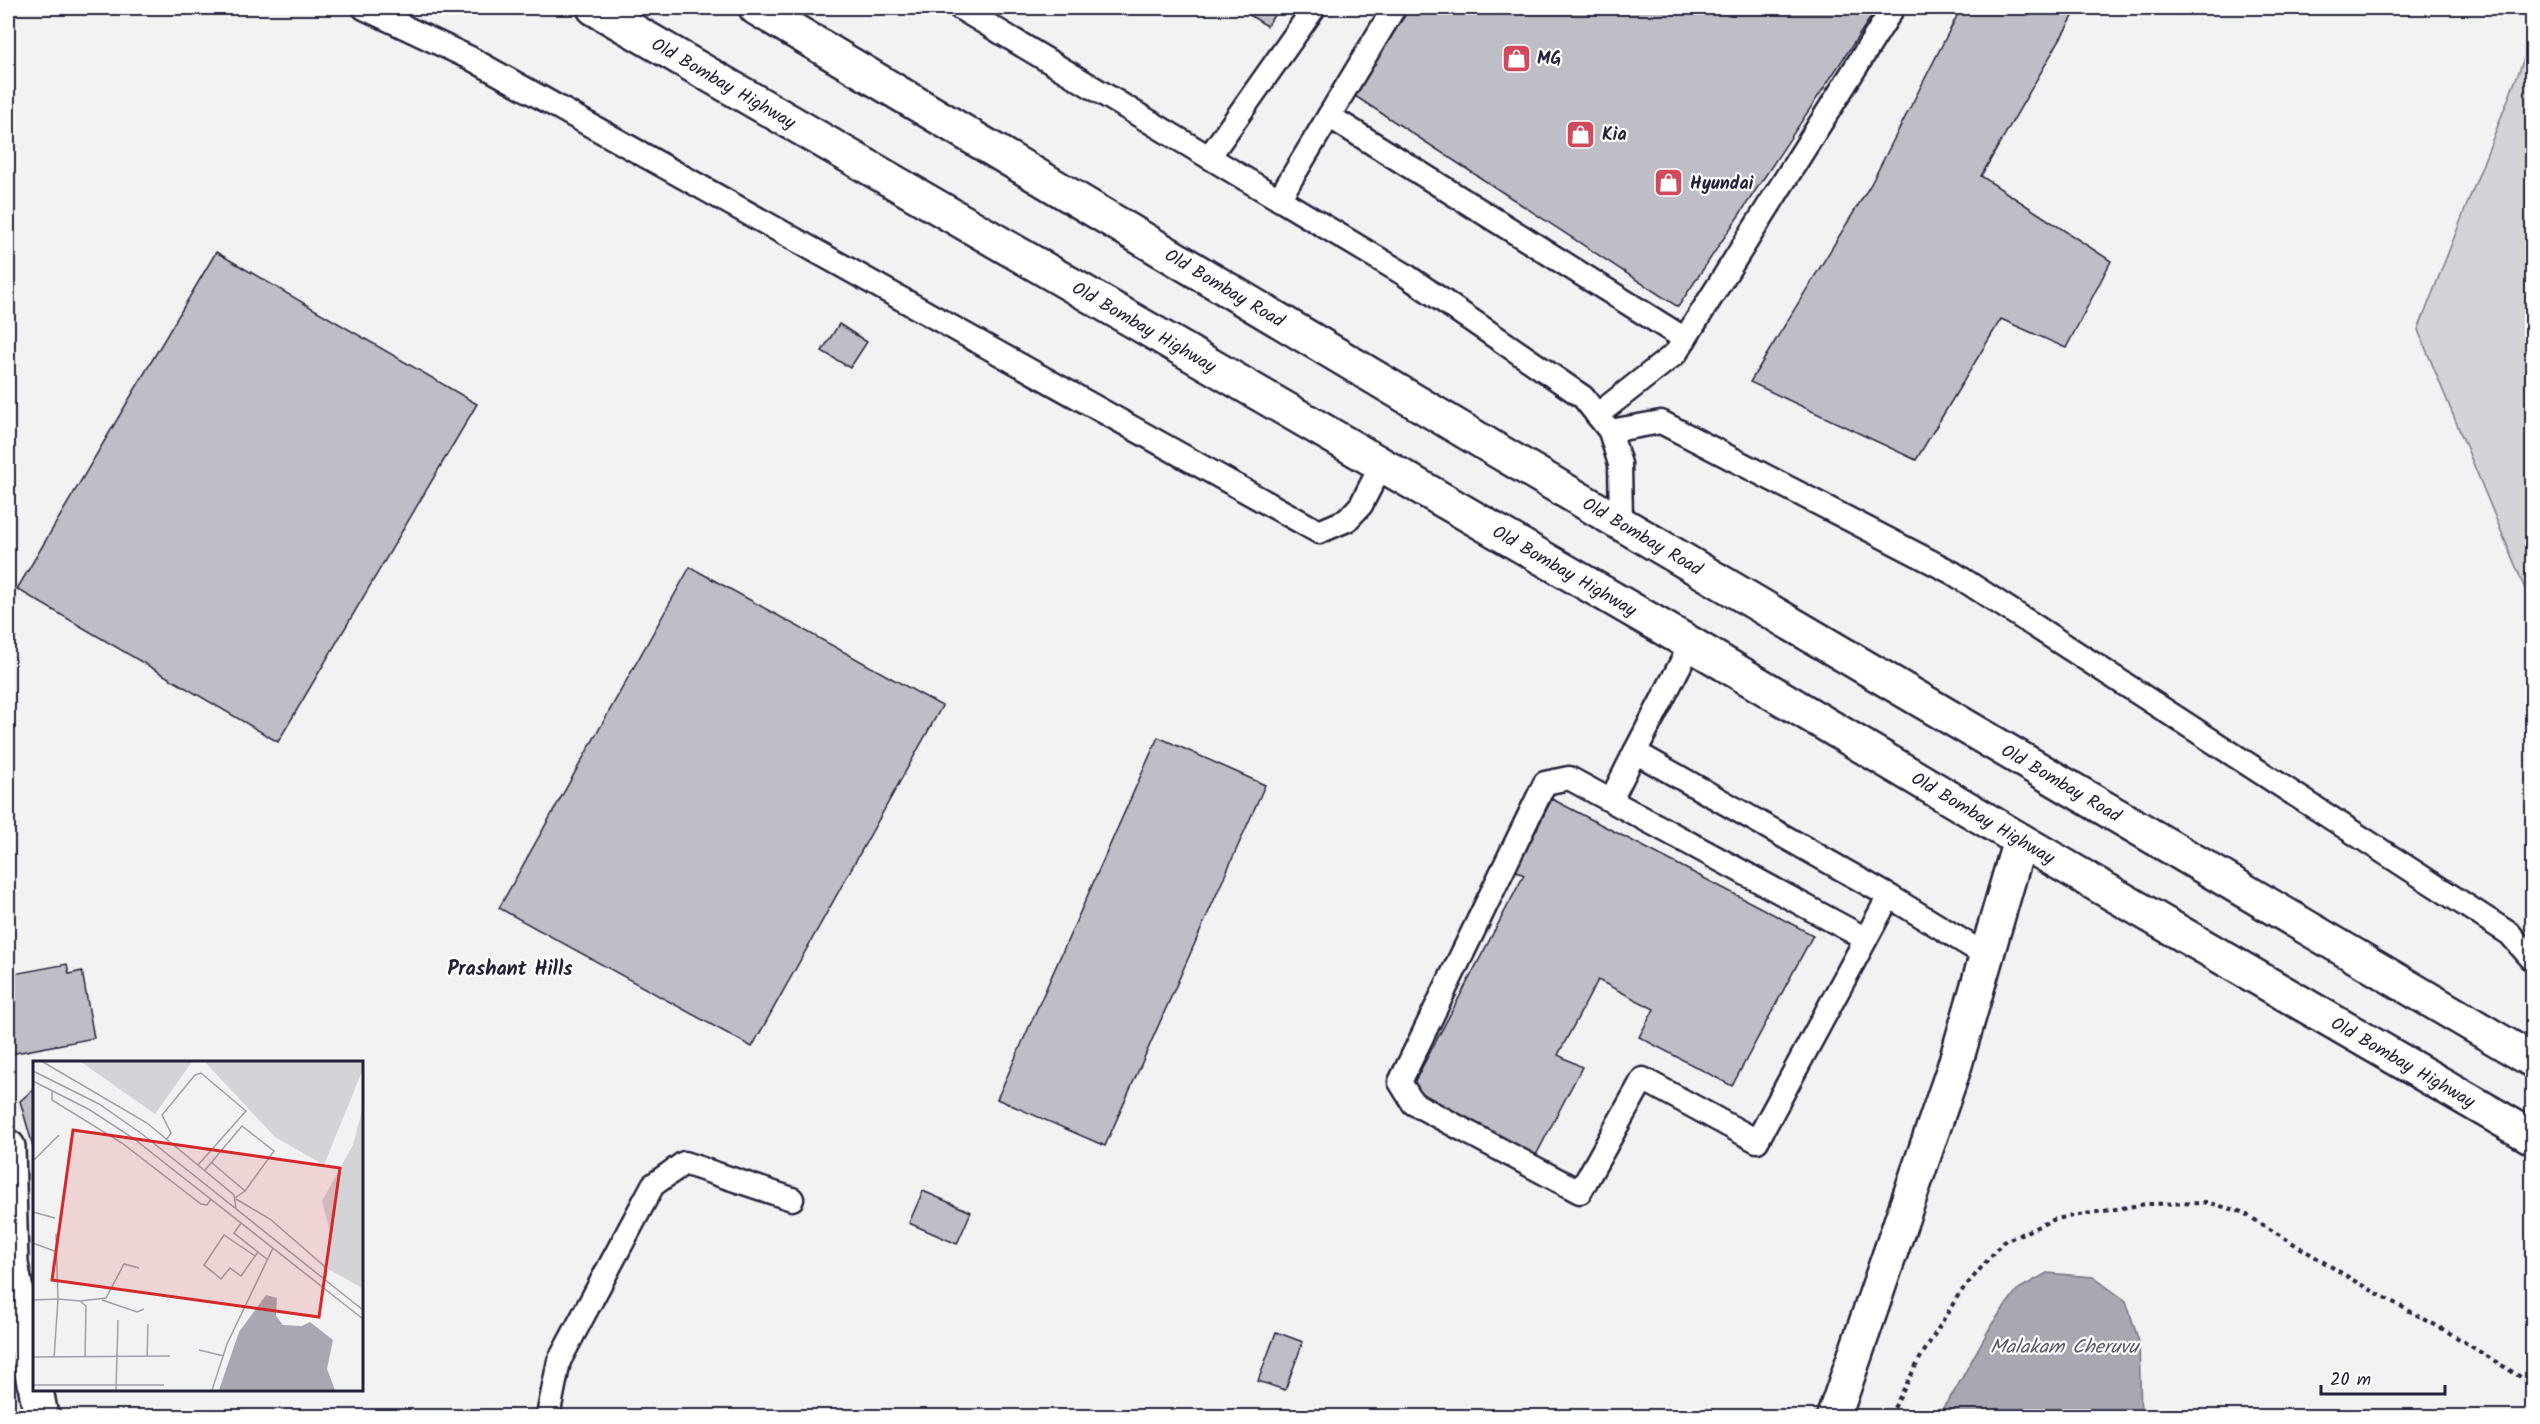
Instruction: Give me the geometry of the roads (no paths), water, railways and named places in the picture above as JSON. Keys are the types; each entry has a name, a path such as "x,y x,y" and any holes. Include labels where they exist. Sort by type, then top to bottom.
{"main road":[{"name":"Old Bombay Highway","path":"594,8 1691,644 2020,840 2532,1137"},
{"name":"Old Bombay Road","path":"756,8 1621,523 2532,1060"},
{"path":"1834,1416 1942,1102 2020,840"},
{"path":"8,1152 11,1264 33,1378"},
{"path":"36,1391 41,1416"}],"lane":[{"path":"364,8 470,58 1319,532 1347,520 1354,513 1361,505 1382,464"},
{"path":"960,8 1404,274 1583,397 1603,423 1620,464 1621,523"},
{"path":"1209,157 1314,8"},
{"path":"1279,199 1394,8"},
{"path":"1603,423 1676,354 1893,8"},
{"path":"1329,116 1686,339"},
{"path":"1603,423 1661,422 1953,573 2510,934 2532,959"},
{"path":"1611,800 1691,644"},
{"path":"1635,752 1889,896 1987,956"},
{"path":"1866,939 1569,778 1545,783 1400,1082 1413,1103 1580,1192 1642,1079 1757,1141 1866,939 1889,896"},
{"path":"548,1416 559,1361 653,1185 684,1163 792,1199"}],"water":[{"name":"Malakam Cheruvu","path":"2047,1273 2093,1277 2126,1301 2139,1342 2141,1416 1937,1416 1954,1392 1992,1324 2017,1290"}],"place":[{"name":"MG","path":"1516,58"},
{"name":"Kia","path":"1581,134"},
{"name":"Hyundai","path":"1669,183"}],"district":[{"name":"Prashant Hills","path":"510,968"}]}
